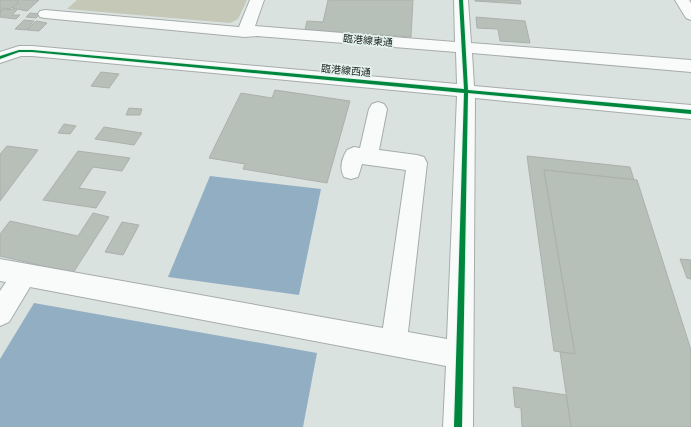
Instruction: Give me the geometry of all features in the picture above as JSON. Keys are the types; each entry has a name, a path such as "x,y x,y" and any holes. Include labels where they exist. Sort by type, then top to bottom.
{"street":[{"name":"臨港線東通","path":"63,0 45,14 245,32 257,31 691,66"},
{"path":"245,32 257,0"},
{"path":"458,427 466,91 465,48 461,0"},
{"path":"682,0 691,15"},
{"name":"臨港線西通","path":"0,58 19,51 32,51 691,112"},
{"path":"368,156 378,109"},
{"path":"351,171 354,155 417,163 394,342"},
{"path":"0,270 460,355"},
{"path":"0,313 25,274"}],"green space":[{"path":"77,0 247,0 238,19 230,23 67,9"}],"water":[{"path":"210,176 321,189 299,295 168,277"},
{"path":"34,303 317,353 303,427 0,427 0,359"}],"building":[{"path":"0,0 20,0 10,9 4,8 0,11"},
{"path":"22,0 39,0 27,11 12,8"},
{"path":"328,0 413,0 411,37 305,30 307,21 323,22"},
{"path":"520,0 521,4 475,1"},
{"path":"3,9 17,10 12,15 20,15 16,19 0,17 0,12"},
{"path":"30,13 40,14 36,18 26,17"},
{"path":"476,17 525,21 530,43 500,41 498,29 477,28"},
{"path":"24,20 34,21 26,30 15,29"},
{"path":"36,21 47,23 39,31 27,30"},
{"path":"101,72 119,74 109,88 91,86"},
{"path":"275,90 350,101 327,183 243,169 245,164 209,158 241,93 272,98"},
{"path":"129,108 142,109 140,115 126,115"},
{"path":"64,124 76,126 70,134 58,133"},
{"path":"104,127 142,133 134,145 95,139"},
{"path":"7,146 38,150 0,201 0,154"},
{"path":"78,151 130,158 122,171 93,167 79,188 106,192 96,208 43,200"},
{"path":"527,156 630,167 634,180 544,170 575,354 554,351"},
{"path":"544,170 637,180 691,350 691,427 571,427 560,352 575,354"},
{"path":"93,213 109,217 73,273 0,256 0,234 10,221 78,236"},
{"path":"122,222 139,225 123,255 105,252"},
{"path":"680,259 691,260 691,279 687,278"},
{"path":"513,387 566,395 571,427 522,427 521,408 515,407"}],"cycle path":[{"path":"458,427 466,91 461,0"},
{"path":"0,58 19,51 32,51 691,112"}]}
